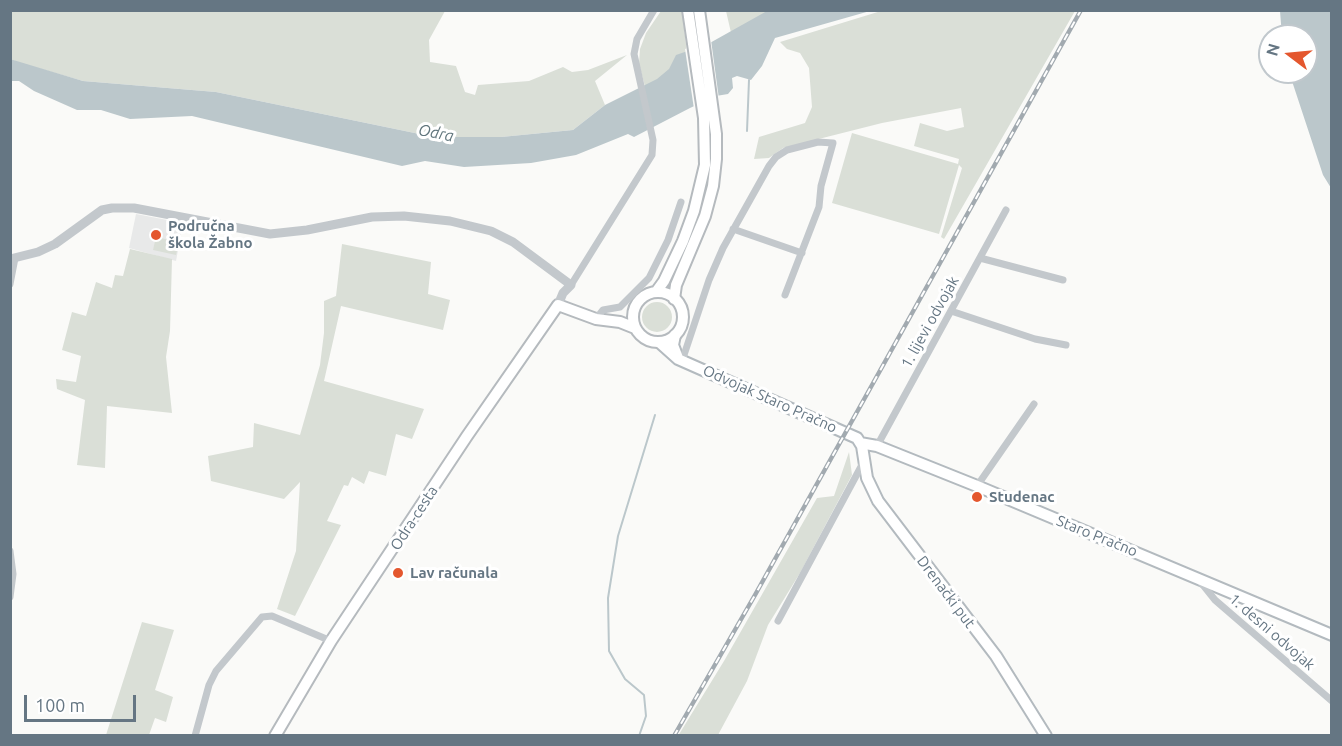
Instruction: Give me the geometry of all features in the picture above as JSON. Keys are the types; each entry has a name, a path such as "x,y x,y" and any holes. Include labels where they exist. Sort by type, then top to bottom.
{"main road":[{"path":"680,360 673,345 675,335 681,326 682,314 674,298 676,285 698,235 713,186 716,134 709,116 689,31 688,10"},
{"path":"656,292 664,281 694,211 705,165 709,116 699,10"},
{"path":"610,320 626,315 646,295 656,292 674,298"},
{"path":"558,305 596,319 610,320 635,328"},
{"name":"Odra-cesta","path":"274,735 331,641 467,436 558,305"},
{"path":"636,305 633,319 635,328 643,337 658,342 675,335"},
{"name":"Odvojak Staro Pračno","path":"658,342 680,360 855,437 860,443"},
{"name":"Staro Pračno","path":"860,443 877,446 977,486 1332,634"},
{"name":"Drenački put","path":"860,443 867,478 878,501 996,656 1046,735"}],"street":[{"name":"Odra-cesta","path":"558,305 563,293 572,285 648,164 653,150 653,140 635,63 637,39 654,10"},
{"path":"680,360 709,280 733,229 776,157 786,150 818,142 833,143 821,186 819,207 785,295"},
{"path":"596,319 603,310 620,308 649,278 668,240 681,202"},
{"path":"10,284 13,258 39,252 55,244 102,210 134,208 270,234 307,230 342,222 404,216 450,221 479,228 513,242 572,285"},
{"name":"1. lijevi odvojak","path":"877,446 1006,210"},
{"path":"733,229 802,253"},
{"path":"980,258 1063,280"},
{"path":"951,311 1035,339 1066,345"},
{"path":"977,486 1034,405"},
{"path":"778,621 864,461"},
{"path":"10,551 13,574 10,597"},
{"name":"1. desni odvojak","path":"1199,580 1215,600 1332,701"},
{"path":"195,735 206,693 216,671 262,617 272,616 331,641"}],"shaded area":[{"path":"10,11 445,11 429,40 430,62 456,66 465,92 475,95 478,85 529,81 563,67 572,72 588,70 627,55 595,81 605,105 573,130 501,137 434,137 216,92 83,81 17,62 11,59"},
{"path":"661,11 682,11 689,69 647,94 639,64 640,49 646,33"},
{"path":"726,11 784,11 732,37"},
{"path":"767,11 870,11 775,38 762,66 751,80 737,76 732,78 733,88 728,94 716,96 634,137 628,134 576,155 531,163 464,167 425,161 402,166 192,116 130,119 101,110 77,110 34,91 19,81 11,81 10,59 83,81 216,92 434,137 501,137 573,130 605,105 657,79 669,69 676,55 708,44"},
{"path":"881,11 1075,11 944,239 941,237 962,168 959,165 939,234 832,203 852,133 958,164 959,159 914,146 920,123 947,131 964,127 961,108 882,123 783,148 769,158 754,159 759,137 805,123 812,107 809,68 800,53 787,49 780,42"},
{"path":"1280,11 1331,11 1331,188 1323,175 1293,84 1318,84 1318,24 1281,24"},
{"name":"Područna škola Žabno","path":"136,214 183,223 176,261 129,248"},
{"path":"156,237 179,242 176,255 153,250"},
{"path":"342,244 431,262 428,294 450,300 443,330 341,306 324,381 424,409 412,439 396,434 386,476 369,471 364,484 352,477 348,486 344,485 327,521 341,525 295,616 277,609 296,551 300,482 284,499 211,481 208,456 253,447 254,423 300,435 320,365 324,333 324,301 336,296"},
{"path":"130,249 172,259 170,331 166,357 172,413 107,406 105,468 77,465 85,400 57,389 56,379 76,382 81,356 62,350 72,312 86,316 96,282 112,288 115,275 123,276"},
{"path":"657,302 667,307 672,317 667,327 657,332 647,327 642,317 647,307"},
{"path":"849,452 852,475 800,573 768,625 747,681 718,735 678,736 724,661 817,498 834,496"},
{"path":"142,622 174,630 155,690 173,697 166,722 155,718 149,735 106,735"}],"pier":[{"path":"711,40 719,99 694,109 685,49"}],"waterway":[{"path":"747,131 749,80"},
{"path":"639,736 646,716 644,695 625,679 609,651 608,598 618,536 655,415"}],"railway":[{"path":"674,736 1081,10"}],"place":[{"name":"Područna škola Žabno","path":"156,235"},
{"name":"Studenac","path":"977,497"},
{"name":"Lav računala","path":"398,573"}],"water label":[{"name":"Odra","path":"436,133"}]}
